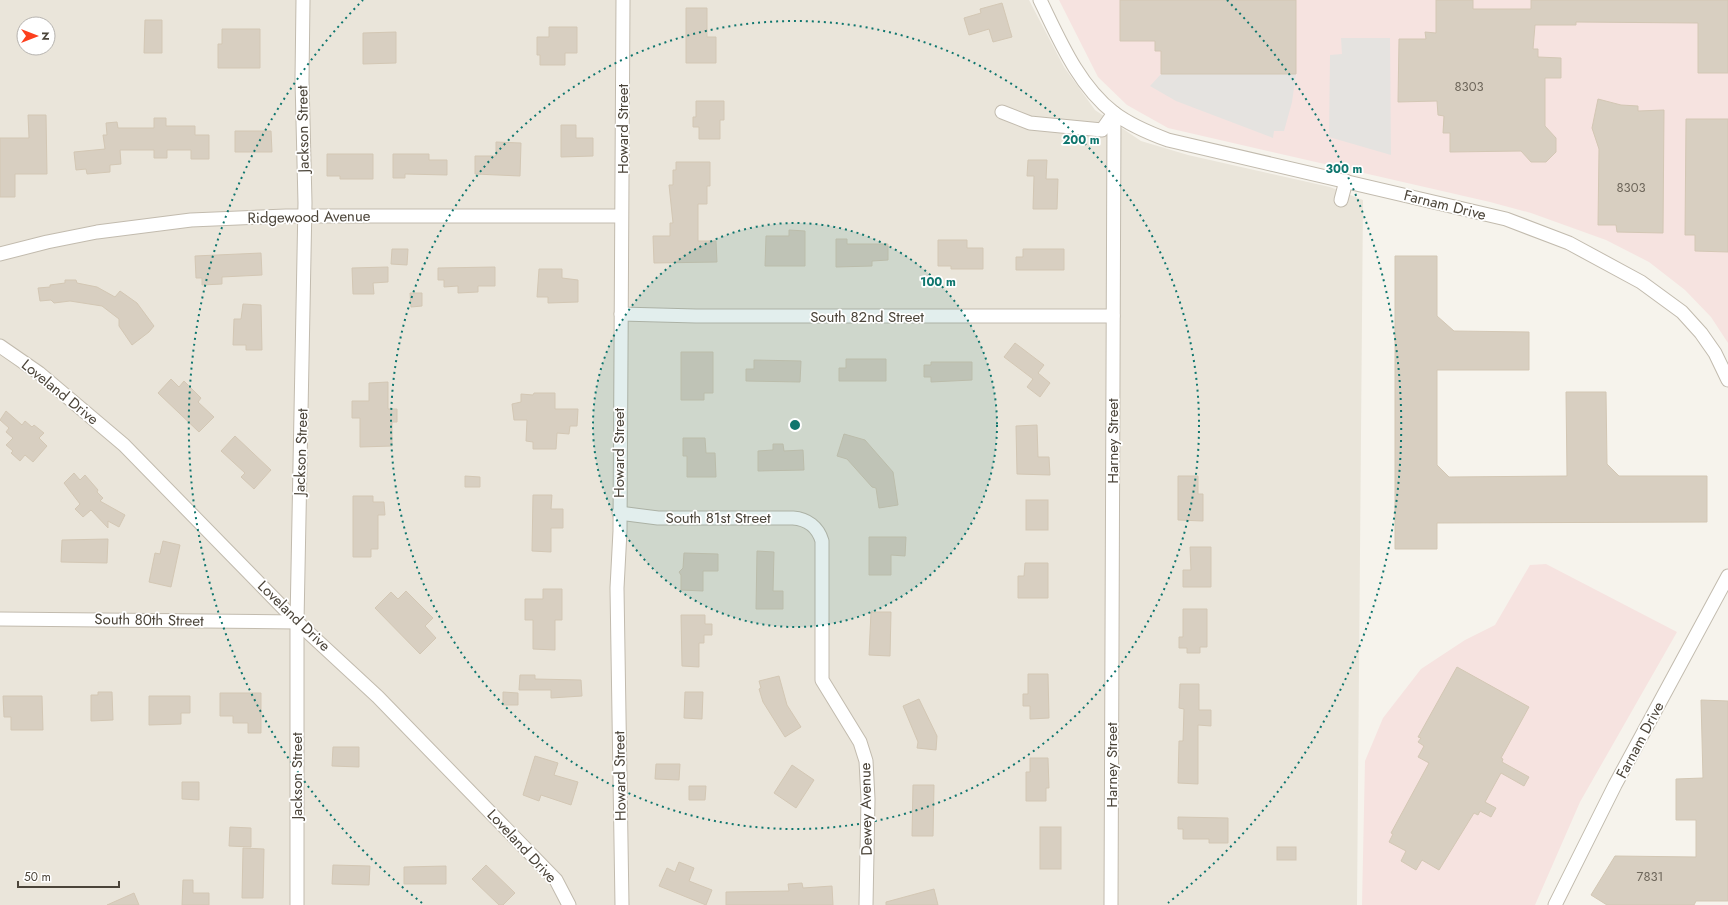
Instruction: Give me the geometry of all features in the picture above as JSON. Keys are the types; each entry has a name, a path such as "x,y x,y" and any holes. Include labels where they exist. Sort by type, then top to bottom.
{"street":[{"name":"Jackson Street","path":"297,905 297,622 304,216 303,0"},
{"name":"Howard Street","path":"622,905 617,588 619,513 623,0"},
{"path":"1002,112 1030,123 1102,130 1114,113 1100,101 1081,78 1040,0"},
{"name":"Farnam Drive","path":"1114,113 1141,130 1168,140 1506,219 1544,233 1604,260 1642,282 1682,312 1706,340 1728,380"},
{"name":"Harney Street","path":"1111,905 1114,113"},
{"path":"1341,200 1346,181"},
{"name":"Ridgewood Avenue","path":"0,254 47,242 97,232 190,220 304,216 621,216"},
{"name":"South 82nd Street","path":"621,314 704,316 1113,316"},
{"name":"Loveland Drive","path":"0,346 39,373 124,445 297,622 378,697 556,880 569,905"},
{"name":"South 81st Street","path":"619,513 658,518 793,518 807,521 815,527"},
{"name":"Dewey Avenue","path":"815,527 822,541 822,680 860,742 866,761 868,799 866,905"},
{"name":"Farnam Drive","path":"1555,905 1615,785 1728,576"},
{"name":"South 80th Street","path":"0,619 297,622"}],"shaded area":[{"path":"0,0 1029,0 1064,67 1095,110 1141,141 1188,155 1330,187 1363,200 1357,905 0,905"},
{"path":"1059,0 1728,0 1728,343 1711,317 1685,290 1649,262 1606,240 1531,213 1490,202 1168,128 1127,105 1098,77"},
{"path":"1341,38 1390,38 1391,155 1329,137 1330,55 1342,54"},
{"path":"1161,74 1296,74 1292,102 1284,131 1274,131 1273,138 1176,101 1150,86"},
{"path":"1546,564 1677,632 1580,802 1535,905 1362,905 1365,761 1383,718 1421,669 1465,640 1495,625 1530,565"}],"building":[{"path":"1120,0 1296,0 1296,74 1161,74 1161,51 1155,51 1155,41 1120,41"},
{"path":"1436,0 1473,0 1473,9 1531,9 1531,0 1728,0 1728,73 1698,73 1698,23 1576,22 1576,25 1535,25 1533,49 1538,49 1538,57 1561,58 1561,78 1545,78 1545,126 1556,138 1556,152 1546,162 1531,162 1521,151 1450,152 1450,133 1443,133 1444,116 1438,115 1437,101 1398,102 1399,39 1426,39 1425,32 1436,33"},
{"path":"1002,3 1012,37 993,42 989,29 969,35 964,18 981,13 980,9"},
{"path":"686,8 707,8 707,37 716,37 716,63 686,63"},
{"path":"145,20 162,20 162,53 144,53"},
{"path":"549,27 577,27 577,53 565,53 565,65 540,65 540,55 537,55 537,37 549,37"},
{"path":"222,29 260,29 260,68 218,68 218,44 222,44"},
{"path":"396,32 396,63 363,64 363,33"},
{"path":"1598,99 1621,105 1638,106 1638,111 1664,110 1663,233 1617,232 1616,225 1598,225 1599,149 1592,128"},
{"path":"696,101 724,101 724,120 720,120 720,139 699,139 699,127 693,127 693,117 696,117"},
{"path":"28,115 46,115 47,174 15,174 15,197 0,197 0,138 29,138"},
{"path":"154,118 166,118 166,126 195,126 195,135 209,135 209,159 191,159 191,150 167,150 167,158 154,158 154,150 120,150 121,164 110,165 110,172 87,174 86,169 76,170 74,152 105,149 103,135 107,135 106,123 117,122 118,128 154,128"},
{"path":"1686,119 1728,119 1728,252 1695,251 1695,235 1685,235"},
{"path":"561,125 576,125 576,138 593,138 593,156 561,157"},
{"path":"235,131 271,131 272,152 235,152"},
{"path":"496,142 521,143 520,176 475,174 475,156 496,156"},
{"path":"327,154 373,154 373,179 340,179 340,176 327,176"},
{"path":"393,154 429,154 429,160 447,160 447,175 405,174 405,178 393,178"},
{"path":"1028,160 1047,160 1046,179 1058,179 1057,209 1033,209 1034,176 1027,176"},
{"path":"676,162 710,162 710,186 707,186 707,204 698,204 698,241 716,241 717,262 654,263 653,236 670,236 670,223 673,223 669,185 673,185 673,170 676,170"},
{"path":"789,230 805,231 805,266 765,266 766,236 789,236"},
{"path":"836,239 847,239 847,244 888,244 888,260 872,261 872,266 836,267"},
{"path":"938,240 967,240 967,248 983,248 983,269 951,269 951,266 938,266"},
{"path":"392,249 408,249 407,265 391,264"},
{"path":"1023,249 1064,249 1064,270 1016,270 1016,257 1023,257"},
{"path":"261,253 262,275 222,277 222,284 202,285 202,278 196,278 195,256"},
{"path":"1395,256 1437,256 1437,316 1454,331 1529,332 1529,370 1437,370 1437,465 1449,477 1567,476 1566,392 1606,392 1607,464 1619,476 1707,476 1707,522 1437,523 1437,549 1395,549"},
{"path":"388,267 388,282 373,283 374,294 353,294 352,268"},
{"path":"495,267 495,286 478,286 478,292 458,293 458,286 444,287 444,280 438,280 438,268"},
{"path":"539,269 562,269 562,278 578,280 578,302 548,303 548,297 537,297"},
{"path":"65,280 76,280 77,283 97,287 115,297 120,291 137,303 154,326 149,332 132,345 119,326 119,319 102,306 70,301 54,303 51,300 40,301 38,288 50,287 50,285 65,283"},
{"path":"410,293 422,293 422,306 411,307"},
{"path":"243,304 261,305 262,350 246,350 246,345 233,345 234,319 241,319"},
{"path":"1015,343 1044,365 1038,373 1050,383 1040,397 1027,387 1033,379 1004,357"},
{"path":"681,352 713,352 713,393 704,393 704,400 681,400"},
{"path":"846,359 886,359 886,381 839,381 839,368 846,368"},
{"path":"754,360 801,361 800,382 746,381 746,369 754,369"},
{"path":"931,362 972,362 972,380 931,382 931,377 924,377 924,365 931,365"},
{"path":"171,379 179,387 184,381 201,398 198,402 214,417 199,432 158,393"},
{"path":"388,382 388,409 397,409 397,422 392,422 392,446 360,447 360,418 352,418 352,401 369,401 369,383"},
{"path":"534,393 555,393 555,409 578,409 577,426 570,426 569,434 557,433 556,449 533,449 533,442 526,441 527,420 514,420 512,404 521,402 521,394 533,395"},
{"path":"6,411 22,425 25,421 32,427 34,425 44,433 39,438 47,446 33,462 25,455 20,461 11,453 13,451 6,445 13,438 6,432 9,428 0,420"},
{"path":"1037,425 1038,457 1049,457 1050,475 1017,474 1016,426"},
{"path":"844,434 865,440 893,472 898,505 879,508 876,488 872,487 847,459 837,456"},
{"path":"235,436 271,470 254,489 241,477 245,473 221,451"},
{"path":"683,438 705,438 706,453 715,453 716,477 687,477 687,456 683,456"},
{"path":"773,444 783,444 784,451 803,450 804,470 758,471 758,451 773,450"},
{"path":"74,473 80,480 85,475 103,498 100,501 125,515 119,527 108,521 108,528 91,510 83,517 75,509 80,504 64,483"},
{"path":"465,476 480,477 480,487 465,487"},
{"path":"1178,476 1198,476 1198,494 1203,494 1203,521 1178,520"},
{"path":"533,495 552,495 551,509 563,509 563,528 551,528 551,552 532,551"},
{"path":"353,496 373,496 373,502 384,502 385,515 378,515 378,549 371,549 371,557 353,557"},
{"path":"1026,500 1048,500 1048,530 1026,530"},
{"path":"869,537 906,537 905,556 891,555 891,575 869,575"},
{"path":"108,539 107,563 61,562 62,540"},
{"path":"163,541 180,545 171,587 149,582 155,553 160,554"},
{"path":"1190,547 1211,547 1211,587 1183,587 1183,570 1191,570"},
{"path":"757,551 774,552 773,591 783,591 783,609 756,609"},
{"path":"684,553 718,554 718,571 703,571 703,591 681,590 681,575 679,572 683,568"},
{"path":"1025,563 1048,563 1048,598 1018,598 1018,576 1024,576"},
{"path":"543,589 562,589 562,620 555,620 555,650 533,649 533,620 525,620 525,599 543,599"},
{"path":"406,591 433,618 425,626 436,638 420,654 375,608 391,592 398,599"},
{"path":"1183,609 1207,609 1207,647 1200,647 1200,653 1187,653 1187,648 1179,648 1179,637 1183,637"},
{"path":"871,612 891,612 890,656 869,655"},
{"path":"681,615 705,615 705,624 712,624 712,635 704,635 704,643 699,643 699,667 682,666"},
{"path":"1457,667 1529,707 1501,758 1503,759 1502,762 1529,777 1524,786 1501,773 1485,802 1496,808 1491,817 1480,811 1478,815 1474,813 1439,870 1422,860 1416,870 1401,861 1406,851 1389,842 1393,834 1391,833 1429,763 1418,757 1424,746 1418,742 1421,738 1418,737"},
{"path":"1028,674 1048,674 1049,718 1030,719 1030,706 1023,706 1023,694 1028,694"},
{"path":"520,675 535,675 535,679 581,680 582,696 551,698 551,690 519,690"},
{"path":"779,676 787,705 801,727 785,737 763,702 759,689 761,688 759,681"},
{"path":"1180,684 1199,684 1199,710 1211,710 1211,726 1198,725 1198,784 1178,783 1179,741 1183,741 1184,709 1179,708"},
{"path":"98,692 112,692 113,720 91,721 91,695 98,695"},
{"path":"503,692 518,693 518,705 503,705"},
{"path":"685,692 703,692 702,719 684,718"},
{"path":"220,693 261,693 261,733 248,733 248,723 233,723 233,716 220,716"},
{"path":"3,696 42,696 43,730 11,730 11,717 4,717"},
{"path":"149,696 190,696 190,713 181,713 181,724 149,725"},
{"path":"919,699 937,736 936,750 917,748 918,742 903,706"},
{"path":"1701,700 1728,701 1728,901 1696,901 1694,905 1607,905 1591,895 1615,856 1696,857 1696,820 1676,820 1676,779 1703,778"},
{"path":"333,747 359,747 359,767 332,766"},
{"path":"535,756 558,763 554,775 578,782 571,805 541,795 539,801 523,795"},
{"path":"1030,758 1048,758 1049,788 1046,788 1046,801 1026,801 1026,772 1030,772"},
{"path":"656,764 680,764 679,780 655,779"},
{"path":"792,765 814,780 796,808 774,793"},
{"path":"182,782 199,782 199,800 182,799"},
{"path":"913,785 934,785 933,836 912,836"},
{"path":"689,786 706,786 705,800 689,800"},
{"path":"1178,817 1228,818 1228,843 1209,843 1209,839 1183,839 1183,829 1178,829"},
{"path":"230,827 251,828 251,847 229,846"},
{"path":"1040,827 1061,827 1061,869 1040,869"},
{"path":"1277,847 1296,847 1296,860 1277,860"},
{"path":"243,848 264,849 263,898 242,898"},
{"path":"679,862 694,868 689,881 712,890 706,905 659,886 667,868 675,872"},
{"path":"333,865 370,866 369,885 332,884"},
{"path":"486,865 515,893 503,905 499,905 472,879"},
{"path":"446,866 446,884 404,884 404,867"},
{"path":"183,880 193,880 193,893 209,893 209,905 182,905"},
{"path":"802,883 803,888 832,886 833,905 726,905 726,892 789,891 788,884"},
{"path":"934,889 938,905 886,905 886,902"},
{"path":"134,893 139,905 107,905"}]}
